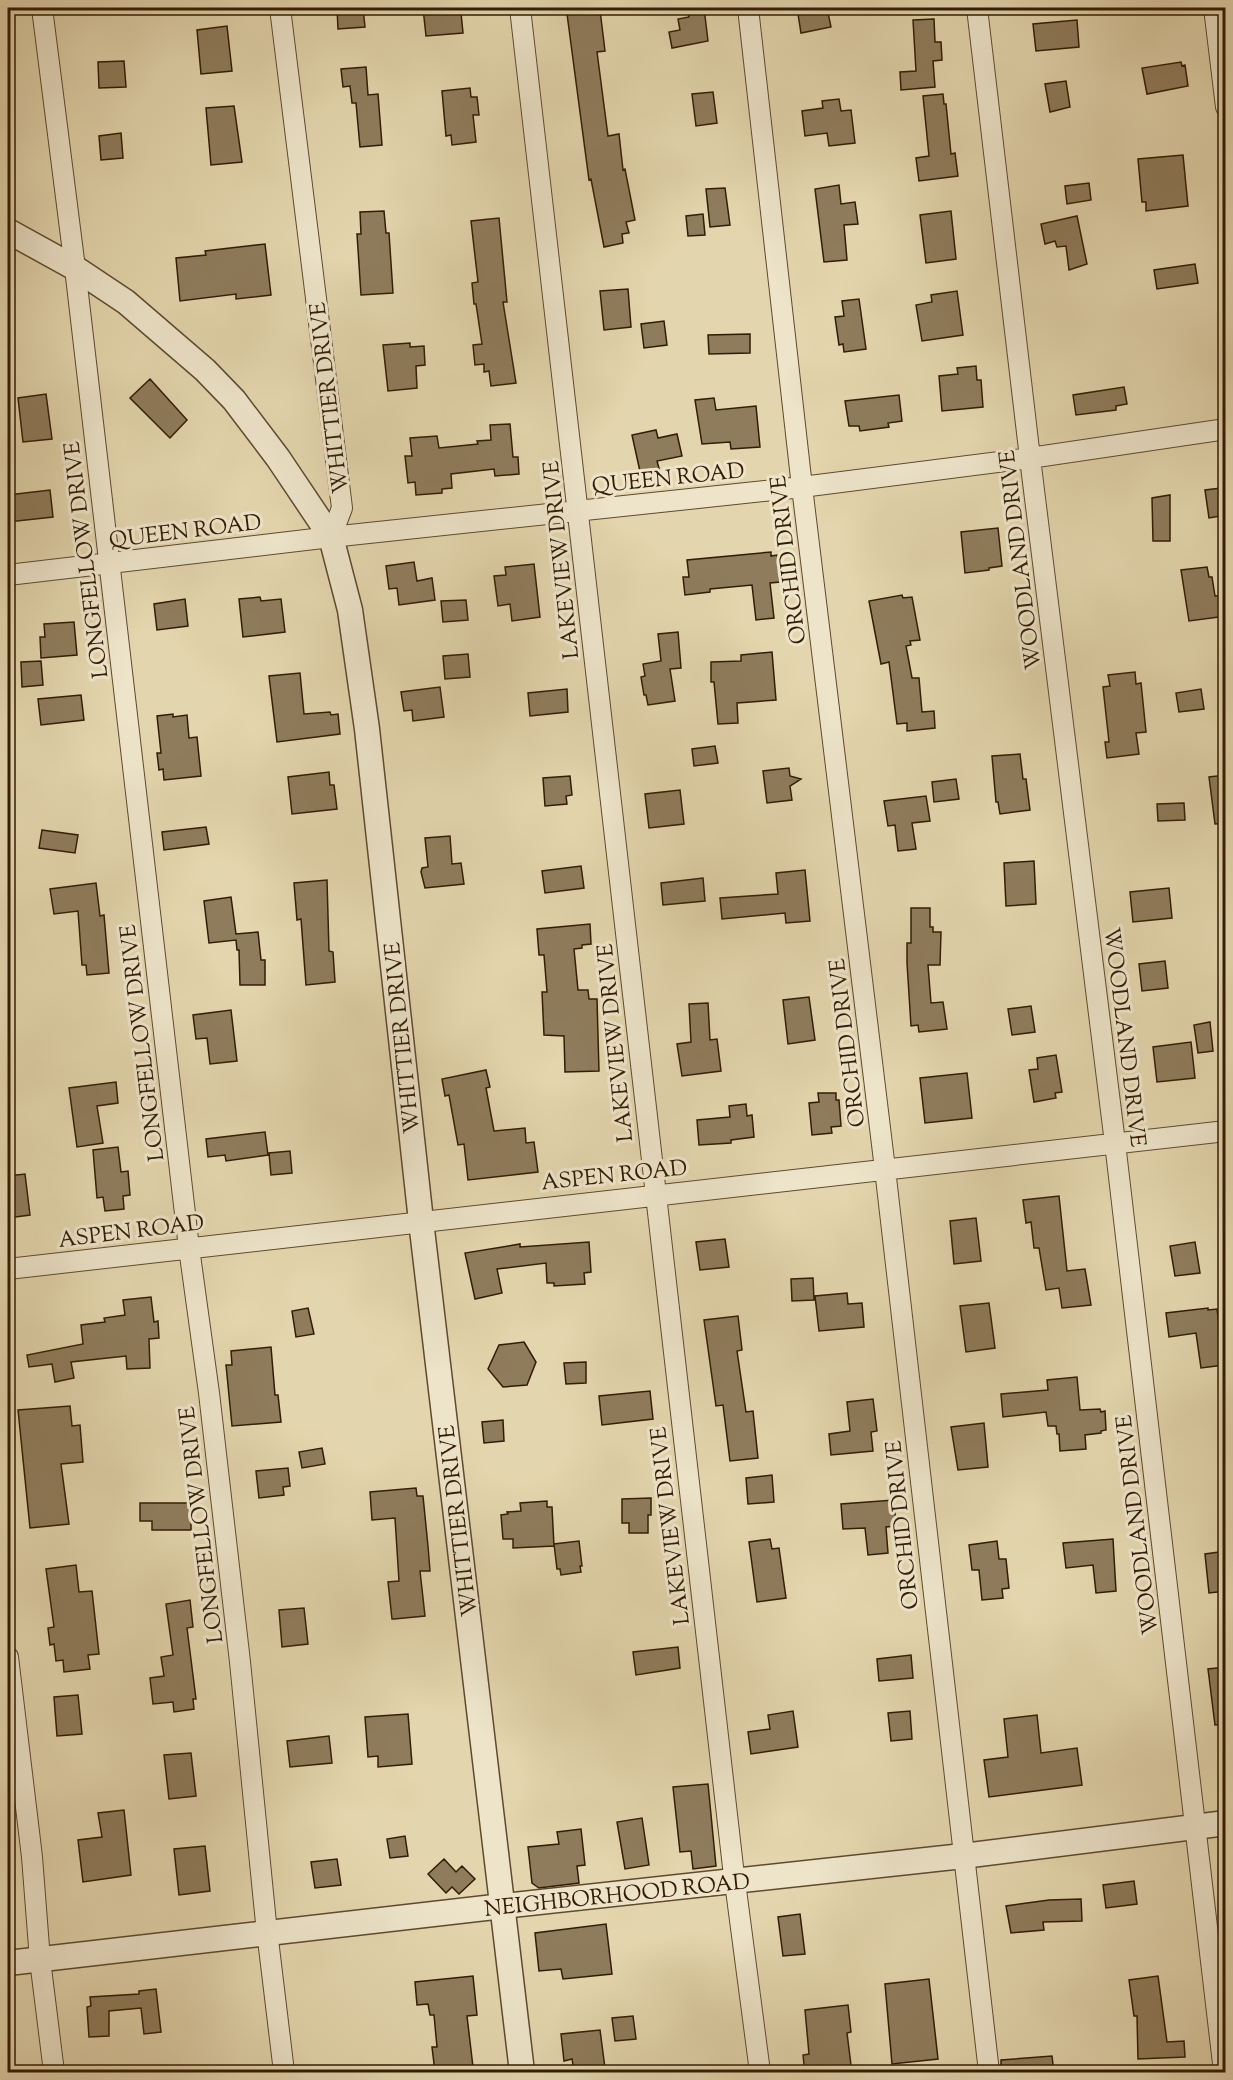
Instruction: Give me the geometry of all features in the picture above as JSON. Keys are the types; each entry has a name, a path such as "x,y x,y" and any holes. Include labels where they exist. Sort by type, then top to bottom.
{"street":[{"name":"LONGFELLOW DRIVE","path":"42,8 75,268 189,1248 227,1545 267,1934 284,2073"},
{"name":"WHITTIER DRIVE","path":"280,8 342,508 331,537 350,610 367,729 421,1221 522,2073"},
{"name":"LAKEVIEW DRIVE","path":"520,8 734,1881 752,1998 760,2073"},
{"name":"ORCHID DRIVE","path":"748,8 802,487 885,1169 989,2073"},
{"name":"WOODLAND DRIVE","path":"977,8 1115,1143 1224,2073"},
{"path":"1214,8 1226,107"},
{"path":"8,231 75,268 126,302 205,370 234,400 278,458 331,537"},
{"name":"QUEEN ROAD","path":"8,575 331,537 802,487 1030,458 1226,429"},
{"name":"ASPEN ROAD","path":"8,1269 536,1206 1226,1131"},
{"path":"8,1657 32,1857 40,1960 54,2073"},
{"name":"NEIGHBORHOOD ROAD","path":"8,1963 963,1856 1226,1823"}],"building":[{"path":"337,8 363,8 365,27 338,29"},
{"path":"423,8 456,8 457,13 461,13 463,33 426,36"},
{"path":"687,8 704,8 708,41 672,48 669,32 680,30 678,19 689,17"},
{"path":"827,8 831,27 801,33 798,14"},
{"path":"600,10 605,51 597,52 608,136 619,134 623,170 625,169 635,220 626,222 629,233 622,234 623,243 604,247 591,179 589,180 567,14"},
{"path":"934,19 935,42 941,42 942,60 933,61 935,87 901,90 900,72 916,71 913,20"},
{"path":"1077,20 1079,47 1036,51 1033,24"},
{"path":"227,26 232,71 201,74 197,30"},
{"path":"124,61 126,87 99,88 98,62"},
{"path":"1181,62 1182,66 1185,65 1188,86 1147,94 1142,68"},
{"path":"366,67 368,95 378,94 382,145 360,147 356,103 352,103 350,86 343,87 341,69"},
{"path":"1066,81 1070,107 1050,112 1045,84"},
{"path":"470,88 471,97 477,97 479,115 473,115 476,142 452,145 451,135 446,136 442,91"},
{"path":"713,92 717,123 696,126 692,94"},
{"path":"943,94 951,154 955,153 958,176 919,181 916,158 929,156 923,96"},
{"path":"839,99 841,111 851,110 855,143 829,146 827,133 805,136 802,111 823,108 822,101"},
{"path":"234,106 242,162 211,165 206,108"},
{"path":"121,133 123,158 101,160 99,136"},
{"path":"1183,155 1188,206 1146,211 1146,202 1142,202 1138,159"},
{"path":"1089,183 1091,200 1067,204 1065,186"},
{"path":"839,185 841,204 855,202 858,224 844,225 847,260 824,262 815,189"},
{"path":"725,188 730,225 710,227 706,189"},
{"path":"384,211 386,233 389,233 393,293 361,295 357,234 361,234 360,212"},
{"path":"951,211 956,259 926,263 920,215"},
{"path":"703,214 705,235 688,236 686,216"},
{"path":"1077,216 1087,264 1069,270 1066,246 1057,247 1055,241 1045,244 1041,224"},
{"path":"499,218 507,302 503,302 516,383 491,386 489,371 484,372 484,364 475,365 473,345 482,344 472,283 478,282 471,221"},
{"path":"265,244 271,295 236,299 236,294 180,301 176,258 206,255 205,251"},
{"path":"1195,264 1198,283 1157,289 1154,270"},
{"path":"628,289 631,327 604,330 600,291"},
{"path":"957,291 963,335 922,341 916,305 932,302 931,295"},
{"path":"859,299 866,349 844,352 843,344 839,345 835,317 844,316 842,301"},
{"path":"664,321 667,345 644,348 641,324"},
{"path":"750,334 750,353 709,354 708,335"},
{"path":"410,343 410,347 424,346 425,365 416,366 417,388 388,391 383,345"},
{"path":"976,366 977,380 981,380 983,407 942,411 939,376 958,374 957,368"},
{"path":"150,379 187,420 170,438 130,398"},
{"path":"1124,387 1127,404 1116,406 1116,410 1076,415 1073,395"},
{"path":"46,394 52,439 23,442 18,398"},
{"path":"899,395 902,421 888,423 889,427 860,431 859,426 849,426 845,401"},
{"path":"714,398 716,410 756,406 760,447 731,449 730,442 702,444 695,400"},
{"path":"510,424 513,457 518,457 519,474 495,476 494,469 451,474 452,488 442,489 442,493 416,495 415,482 408,483 405,456 412,456 410,438 437,436 439,448 478,444 477,441 491,440 490,425"},
{"path":"656,430 658,438 677,434 682,456 657,461 660,472 641,476 632,435"},
{"path":"1221,488 1222,495 1226,495 1226,515 1209,518 1205,490"},
{"path":"50,490 53,517 8,522 8,495"},
{"path":"1170,495 1170,541 1153,541 1152,498"},
{"path":"998,528 1002,566 965,573 961,532"},
{"path":"771,552 771,556 777,555 780,582 770,583 774,618 756,620 752,585 710,589 710,592 685,595 683,577 689,577 687,560"},
{"path":"414,562 417,581 432,578 435,600 399,605 397,588 389,589 386,566"},
{"path":"534,564 540,617 512,621 510,604 498,606 494,576 506,575 505,567"},
{"path":"1207,567 1209,577 1212,577 1215,596 1226,595 1226,616 1189,621 1181,570"},
{"path":"902,595 903,598 912,597 920,640 910,641 911,645 906,646 912,678 919,678 922,712 934,711 935,728 907,731 907,723 897,724 889,662 881,664 869,601"},
{"path":"260,597 261,601 281,599 285,632 243,637 239,599"},
{"path":"185,599 188,626 157,630 154,604"},
{"path":"466,600 468,620 443,622 441,601"},
{"path":"74,622 77,655 41,658 40,637 45,637 44,624"},
{"path":"678,632 681,668 670,669 675,701 648,705 641,677 645,676 643,664 661,661 658,634"},
{"path":"772,652 776,700 737,703 738,723 718,724 714,682 711,682 711,662 741,661 741,655"},
{"path":"468,654 470,677 445,679 443,656"},
{"path":"41,661 43,685 22,687 21,662"},
{"path":"1135,672 1136,684 1141,683 1146,732 1136,733 1139,754 1107,758 1105,742 1109,742 1103,687 1110,686 1108,675"},
{"path":"300,673 304,714 330,712 331,715 338,714 340,734 277,742 269,676"},
{"path":"440,687 444,717 413,721 412,710 404,711 401,692"},
{"path":"567,689 568,712 530,716 528,693"},
{"path":"1201,689 1204,709 1179,712 1176,693"},
{"path":"81,695 84,720 41,725 38,699"},
{"path":"173,714 173,717 187,715 189,738 197,737 201,776 164,780 163,769 159,770 157,753 161,753 157,716"},
{"path":"715,746 718,763 694,766 692,749"},
{"path":"1020,754 1030,810 1000,814 998,802 996,802 992,756"},
{"path":"789,768 790,776 801,779 790,786 792,800 767,803 763,771"},
{"path":"329,772 330,785 334,785 337,809 292,814 288,777"},
{"path":"1226,775 1226,823 1215,824 1209,777"},
{"path":"570,776 572,795 566,796 567,804 545,806 543,778"},
{"path":"956,779 959,799 934,802 932,782"},
{"path":"680,790 684,824 649,828 645,794"},
{"path":"926,796 930,821 912,823 916,849 898,851 895,825 888,826 884,801"},
{"path":"1184,803 1185,820 1158,821 1157,804"},
{"path":"206,827 209,844 164,850 162,832"},
{"path":"42,830 78,835 75,853 39,848"},
{"path":"450,836 452,864 461,863 464,884 425,888 421,872 422,868 428,867 425,838"},
{"path":"1034,861 1036,904 1006,906 1004,863"},
{"path":"581,866 584,888 545,893 542,871"},
{"path":"805,870 810,921 786,923 785,913 722,919 720,898 778,894 776,873"},
{"path":"703,878 705,901 663,905 661,883"},
{"path":"327,880 329,951 333,952 335,982 306,985 301,919 297,920 294,883"},
{"path":"96,883 100,916 104,915 109,973 87,975 86,965 82,965 78,911 54,914 50,889"},
{"path":"1169,888 1172,918 1133,922 1130,892"},
{"path":"231,897 236,934 258,932 261,960 265,960 265,985 240,985 239,950 237,950 236,940 209,943 204,901"},
{"path":"911,908 930,908 930,927 933,927 933,932 941,932 940,965 928,965 931,1003 943,1002 947,1029 919,1032 918,1025 911,1026 907,943 911,943"},
{"path":"590,924 591,944 574,949 578,990 588,990 589,999 597,999 599,1071 565,1072 564,1036 544,1035 542,992 547,992 544,955 539,955 537,929"},
{"path":"1165,961 1168,988 1142,991 1139,964"},
{"path":"809,997 815,1040 788,1044 783,1000"},
{"path":"708,1003 710,1040 717,1039 721,1071 682,1076 677,1044 691,1042 689,1004"},
{"path":"1031,1006 1035,1032 1012,1035 1008,1009"},
{"path":"231,1010 237,1061 210,1064 207,1038 196,1039 193,1015"},
{"path":"1210,1022 1213,1051 1198,1053 1194,1025"},
{"path":"1191,1042 1195,1078 1157,1082 1153,1047"},
{"path":"1056,1055 1062,1092 1055,1093 1056,1098 1034,1102 1029,1070 1038,1069 1037,1058"},
{"path":"486,1070 490,1087 486,1088 494,1131 525,1128 526,1143 534,1142 538,1172 468,1180 464,1144 458,1145 449,1095 445,1096 442,1079"},
{"path":"967,1073 972,1118 925,1123 920,1078"},
{"path":"116,1082 118,1103 97,1106 103,1143 77,1147 69,1088"},
{"path":"818,1093 836,1093 836,1100 839,1100 841,1126 831,1127 832,1133 812,1135 809,1103 819,1102"},
{"path":"746,1104 747,1116 752,1115 754,1137 731,1140 731,1143 699,1145 697,1120 730,1117 729,1106"},
{"path":"265,1132 268,1155 226,1161 225,1155 208,1157 206,1139"},
{"path":"118,1147 121,1172 128,1171 130,1195 123,1196 124,1209 105,1211 103,1197 97,1198 93,1150"},
{"path":"290,1151 292,1173 271,1175 269,1153"},
{"path":"25,1174 30,1215 8,1218 8,1176"},
{"path":"1059,1196 1067,1271 1085,1269 1091,1305 1062,1308 1059,1288 1046,1290 1039,1248 1034,1248 1031,1222 1026,1223 1023,1200"},
{"path":"976,1218 981,1261 954,1264 950,1221"},
{"path":"725,1239 729,1267 700,1270 696,1242"},
{"path":"589,1242 591,1272 584,1273 585,1284 554,1286 554,1283 547,1283 546,1263 497,1269 502,1293 475,1299 465,1253 520,1244 520,1247"},
{"path":"1195,1242 1200,1273 1175,1276 1170,1246"},
{"path":"813,1278 814,1300 792,1301 791,1279"},
{"path":"847,1293 848,1304 862,1303 864,1327 819,1331 815,1296"},
{"path":"151,1297 154,1322 158,1321 159,1338 149,1339 150,1368 127,1369 126,1356 71,1362 74,1378 55,1382 52,1364 29,1367 27,1355 83,1344 81,1325 105,1322 104,1318 125,1315 123,1300"},
{"path":"989,1303 995,1348 966,1352 960,1306"},
{"path":"308,1308 314,1334 296,1337 292,1311"},
{"path":"1208,1308 1208,1310 1217,1309 1224,1365 1201,1368 1196,1333 1169,1337 1166,1313"},
{"path":"738,1316 742,1350 737,1351 746,1412 753,1411 758,1458 730,1461 723,1405 716,1406 704,1320"},
{"path":"524,1342 536,1362 527,1385 503,1387 488,1369 499,1345"},
{"path":"271,1347 275,1395 278,1395 281,1422 232,1426 226,1365 232,1365 231,1351"},
{"path":"586,1362 586,1383 566,1384 564,1363"},
{"path":"1077,1377 1080,1410 1105,1411 1106,1430 1085,1435 1086,1449 1060,1451 1059,1434 1057,1434 1056,1426 1048,1426 1046,1412 1003,1417 1001,1394 1048,1390 1047,1380"},
{"path":"650,1391 653,1419 602,1425 599,1396"},
{"path":"873,1399 877,1431 871,1432 873,1451 831,1455 829,1434 850,1431 847,1402"},
{"path":"70,1406 72,1426 80,1425 83,1462 61,1464 69,1524 30,1528 18,1410"},
{"path":"503,1420 504,1441 484,1443 482,1422"},
{"path":"984,1423 988,1467 958,1470 951,1427"},
{"path":"322,1448 325,1464 302,1468 299,1452"},
{"path":"288,1468 290,1486 283,1487 284,1495 259,1498 256,1471"},
{"path":"772,1475 774,1502 748,1504 746,1478"},
{"path":"416,1488 417,1496 423,1496 430,1571 420,1571 425,1616 392,1619 388,1582 399,1581 395,1518 372,1520 370,1492"},
{"path":"651,1498 648,1533 629,1533 629,1523 622,1523 622,1499"},
{"path":"894,1500 896,1526 886,1527 888,1553 868,1555 865,1528 843,1529 841,1504"},
{"path":"547,1501 547,1507 552,1507 554,1546 513,1548 513,1539 503,1539 501,1515 521,1511 520,1503"},
{"path":"140,1503 191,1503 191,1530 152,1530 152,1521 140,1521"},
{"path":"770,1539 772,1549 779,1548 786,1598 757,1602 749,1542"},
{"path":"1113,1539 1116,1591 1096,1593 1093,1565 1066,1568 1063,1543"},
{"path":"579,1541 581,1572 561,1575 560,1569 557,1569 554,1544"},
{"path":"997,1541 999,1559 1006,1559 1009,1588 1002,1589 1003,1598 982,1600 979,1570 972,1570 969,1545"},
{"path":"1226,1551 1226,1591 1209,1593 1205,1554"},
{"path":"76,1565 79,1592 92,1591 99,1654 88,1655 90,1669 64,1672 63,1660 56,1661 54,1644 50,1645 48,1628 54,1627 46,1569"},
{"path":"190,1600 193,1627 187,1628 196,1699 193,1699 194,1709 174,1712 173,1702 153,1704 150,1678 164,1676 161,1657 173,1655 166,1604"},
{"path":"304,1608 308,1644 282,1647 279,1610"},
{"path":"678,1647 680,1668 636,1675 633,1652"},
{"path":"911,1655 913,1678 879,1681 877,1659"},
{"path":"1226,1667 1226,1724 1215,1725 1208,1669"},
{"path":"78,1695 82,1734 57,1736 54,1697"},
{"path":"793,1711 798,1747 751,1754 748,1732 770,1729 768,1715"},
{"path":"910,1711 912,1739 891,1741 888,1713"},
{"path":"408,1714 412,1764 378,1767 378,1756 368,1757 365,1717"},
{"path":"1037,1715 1041,1753 1077,1748 1082,1785 989,1797 984,1760 1008,1757 1004,1719"},
{"path":"329,1736 332,1763 290,1767 287,1741"},
{"path":"191,1753 196,1796 169,1799 164,1755"},
{"path":"708,1784 716,1866 693,1869 691,1851 680,1852 673,1787"},
{"path":"124,1810 131,1875 83,1882 78,1840 102,1837 98,1813"},
{"path":"642,1818 649,1865 625,1869 617,1822"},
{"path":"581,1829 585,1865 577,1866 579,1883 539,1888 532,1883 528,1847 559,1844 557,1832"},
{"path":"405,1836 408,1856 390,1858 387,1839"},
{"path":"205,1846 210,1891 179,1895 174,1849"},
{"path":"337,1859 341,1885 315,1888 311,1862"},
{"path":"444,1859 456,1872 462,1866 475,1879 459,1894 452,1887 446,1893 428,1874"},
{"path":"1134,1881 1137,1904 1106,1908 1103,1885"},
{"path":"1081,1899 1082,1921 1043,1922 1044,1930 1011,1933 1006,1906 1049,1900"},
{"path":"800,1914 805,1954 783,1956 778,1917"},
{"path":"606,1924 612,1974 563,1979 561,1969 539,1971 535,1933"},
{"path":"473,1976 477,2015 467,2016 473,2067 435,2072 432,2047 437,2047 434,2015 430,2015 428,2004 417,2005 415,1982"},
{"path":"1158,1976 1167,2042 1184,2041 1185,2057 1138,2059 1137,2016 1134,2016 1129,1980"},
{"path":"929,1979 938,2059 892,2064 885,1984"},
{"path":"156,1989 161,2032 144,2034 141,2008 109,2011 109,2036 89,2037 87,2007 91,2006 90,1997 139,1994 139,1991"},
{"path":"848,2005 851,2032 847,2033 852,2073 805,2073 803,2055 809,2054 805,2010"},
{"path":"633,2016 636,2039 615,2041 612,2018"},
{"path":"600,2030 605,2068 574,2072 572,2059 564,2061 561,2034"},
{"path":"1052,2056 1054,2073 1001,2073 1001,2060"}]}
